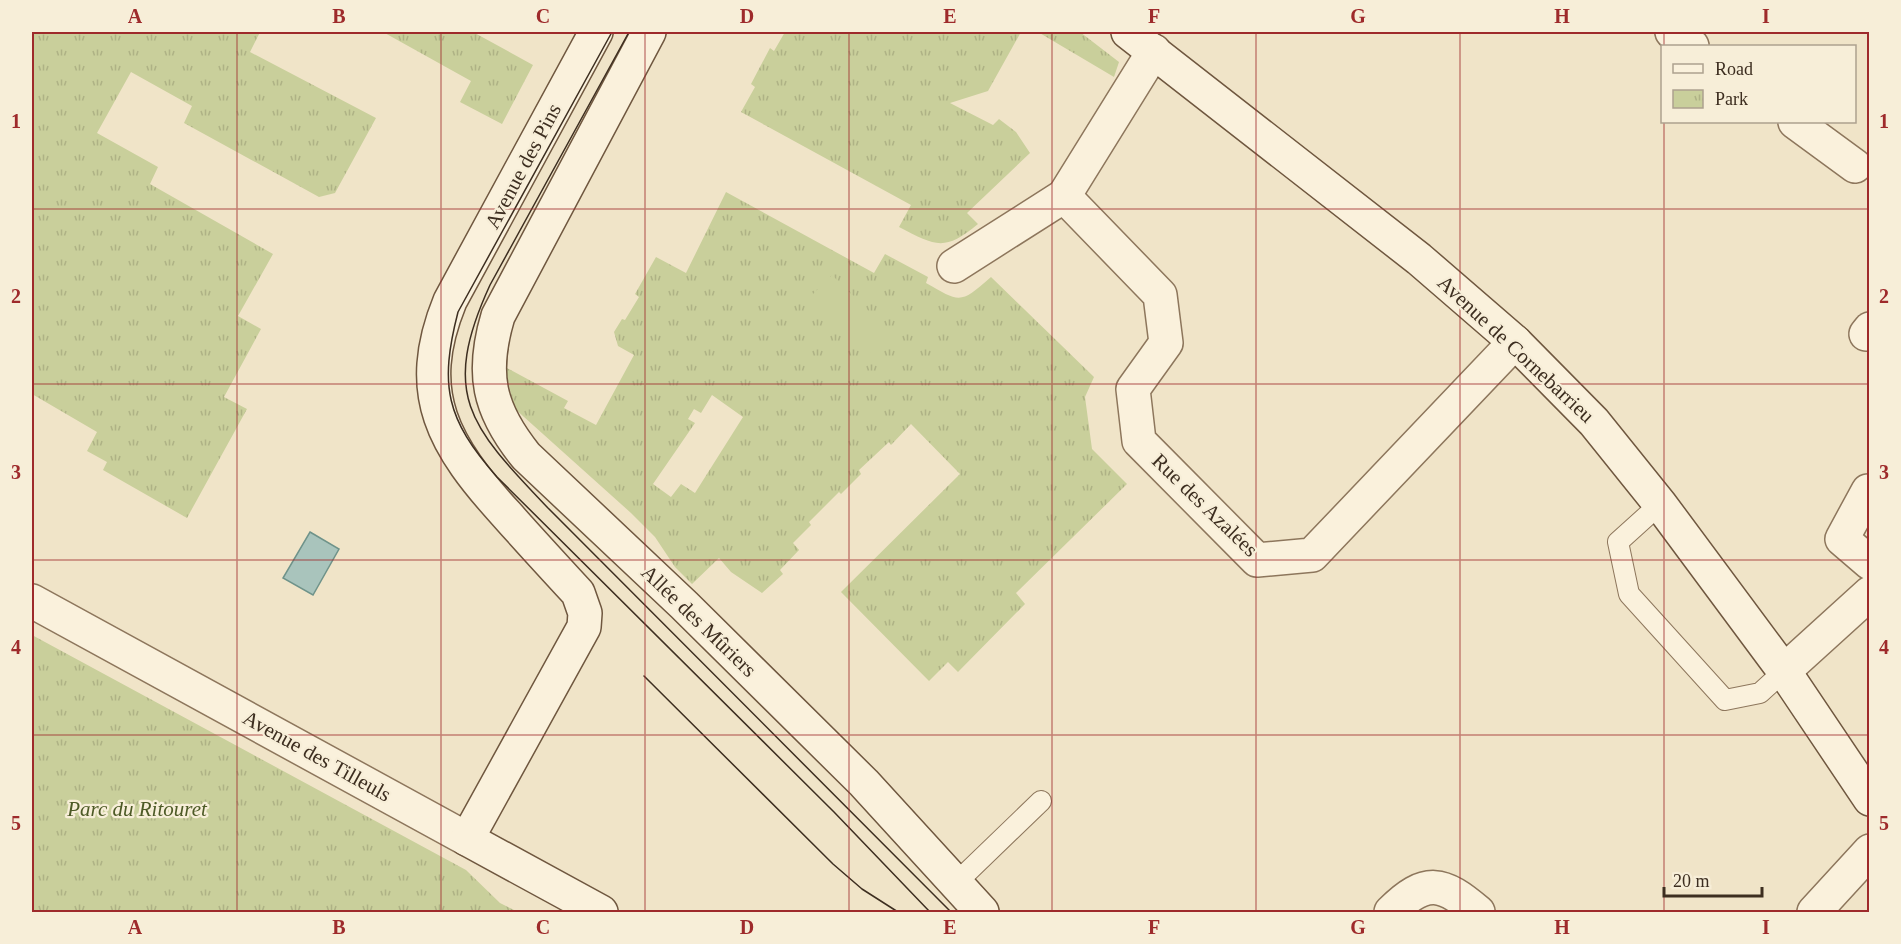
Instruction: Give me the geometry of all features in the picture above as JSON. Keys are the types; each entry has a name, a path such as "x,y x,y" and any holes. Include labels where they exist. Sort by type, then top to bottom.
{"street":[{"name":"Avenue des Pins","path":"467,839 584,627 583,604 578,593 477,482 447,437 436,399 434,363 440,328 450,301 596,32"},
{"name":"Allée des Mûriers","path":"649,32 505,300 492,339 488,374 494,402 514,441 549,479 684,605 864,783 982,912"},
{"name":"Avenue de Cornebarrieu","path":"1128,32 1419,259 1515,342 1594,422 1660,504 1784,671 1869,799"},
{"path":"1672,32 1691,45"},
{"path":"954,266 1064,196 1154,51"},
{"path":"1797,123 1865,163"},
{"name":"Rue des Azalées","path":"1064,196 1160,295 1166,343 1133,389 1139,441 1257,560 1312,555 1515,342"},
{"path":"1869,492 1842,539 1869,563"},
{"path":"1784,671 1869,593"},
{"name":"Avenue des Tilleuls","path":"32,601 601,912"},
{"path":"1814,912 1869,851"},
{"path":"1390,912 1418,891 1437,887 1457,894 1478,912"}],"lane":[{"path":"1660,504 1618,542 1629,594 1725,700 1760,693 1784,671"},
{"path":"955,884 1041,801"}],"green space":[{"path":"32,32 260,32 250,52 376,118 335,193 319,197 184,123 192,106 131,72 97,133 158,167 150,184 273,254 238,316 261,329 224,397 247,409 187,518 103,470 107,462 87,451 97,432 32,394"},
{"path":"383,32 473,32 533,65 502,124 460,102 471,81"},
{"path":"785,32 1021,32 988,91 950,103 993,125 999,119 1016,132 1030,153 967,213 978,224 957,239 940,243 931,242 899,227 911,205 741,112 755,87 751,84 770,48 774,51"},
{"path":"1038,32 1080,32 1119,62 1114,77"},
{"path":"726,192 874,273 885,254 928,277 926,283 960,298 973,292 991,277 1094,377 1085,397 1092,449 1127,484 1016,593 1025,604 958,672 948,662 929,681 841,592 960,474 911,424 891,445 889,442 859,470 861,474 809,522 811,525 793,543 799,550 780,570 783,574 762,593 731,572 719,558 692,584 675,567 655,537 631,513 514,408 505,367 568,401 564,408 596,425 634,355 618,346 614,332 622,319 625,320 639,297 635,294 656,257 686,273","holes":["712,395 743,417 695,493 681,484 671,497 653,484 695,423 688,419 694,409 701,413"]},
{"path":"832,275 890,332 870,353 811,296"},
{"name":"Parc du Ritouret","path":"32,635 466,870 500,903 518,912 32,912"}],"water":[{"path":"310,532 339,549 313,595 283,578"}],"tram line":[{"path":"612,32 458,312 449,361 451,400 457,419 480,456 497,477 834,812 930,912"},
{"path":"629,32 490,285 475,323 467,355 466,383 471,408 482,431 521,480 951,912"},
{"path":"644,676 833,864 862,889 898,912"}]}
